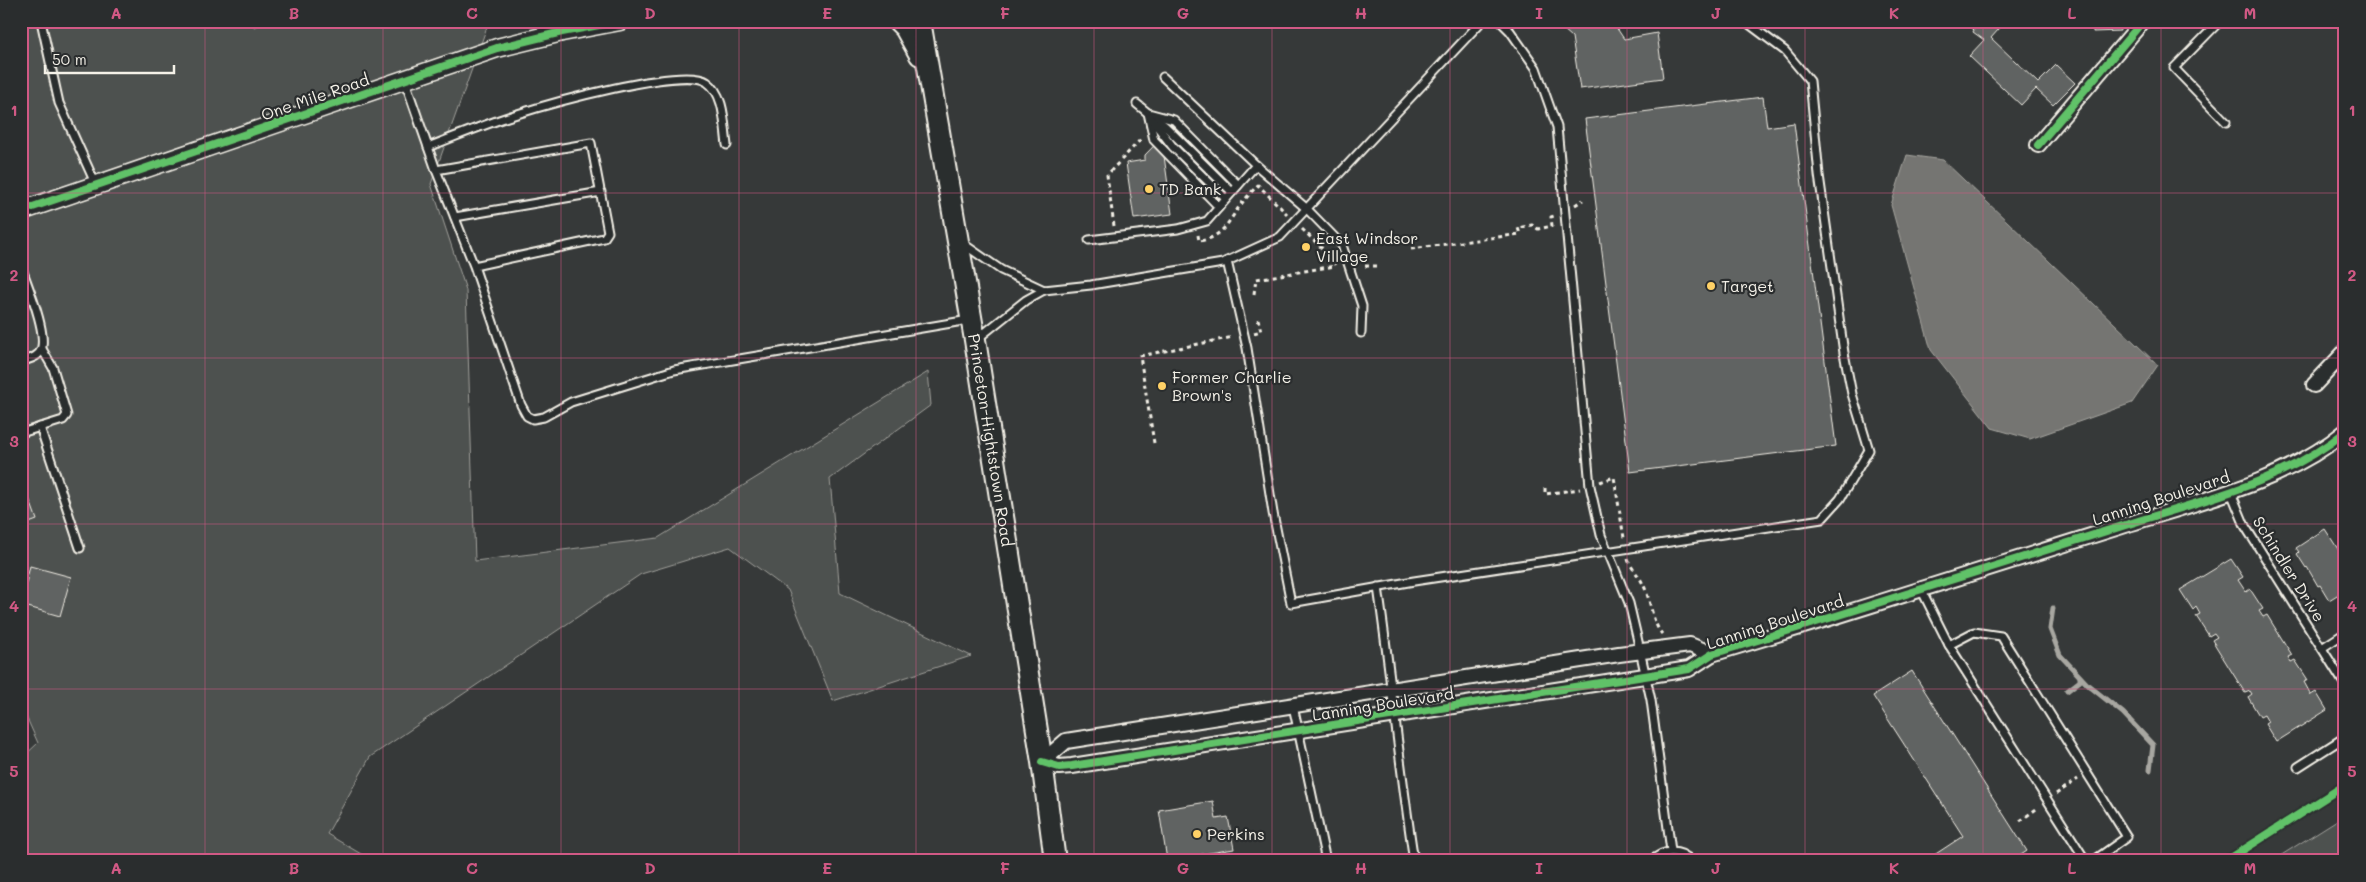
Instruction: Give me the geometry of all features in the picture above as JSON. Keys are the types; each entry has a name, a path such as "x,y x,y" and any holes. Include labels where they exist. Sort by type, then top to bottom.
{"main road":[{"path":"898,21 917,46 929,81"},
{"name":"Princeton-Hightstown Road","path":"920,21 972,320 1042,762 1055,861"}],"street":[{"name":"One Mile Road","path":"21,211 498,48 562,32 620,21"},
{"path":"2038,145 2143,21"},
{"path":"2314,385 2345,352"},
{"name":"Lanning Boulevard","path":"1042,762 1059,767 1072,766 1689,669 1712,654 1922,591 2230,490 2288,469 2328,446 2345,432"},
{"name":"Lanning Boulevard","path":"1042,762 1066,741 1393,691 1609,655 1690,645 1712,654"}],"lane":[{"path":"41,21 59,103 96,186"},
{"path":"975,340 1020,304 1044,290 1091,285 1227,261 1280,237 1482,21"},
{"path":"1500,21 1510,31 1536,68 1557,127 1590,486 1601,535 1630,603 1651,700 1672,851"},
{"path":"1227,261 1244,334 1273,513 1291,603 1378,587 1822,519 1840,499 1869,450 1852,394 1844,354 1819,175 1810,81 1785,51 1745,21"},
{"path":"2220,21 2174,68 2226,122"},
{"path":"428,147 513,115 574,98 688,76 706,80 718,92 727,145"},
{"path":"1163,77 1256,165 1307,209 1342,245 1362,306 1361,333"},
{"path":"405,81 436,170 474,266 521,405 527,416 533,419 544,417 571,402 674,370 972,320"},
{"path":"1137,104 1165,126 1232,192"},
{"path":"1148,113 1174,120 1238,185"},
{"path":"1148,113 1160,132 1173,147 1226,199"},
{"path":"1148,113 1154,140 1219,207"},
{"path":"436,170 591,143 608,232 604,238 474,266"},
{"path":"1089,240 1187,226 1207,221 1256,165"},
{"path":"454,217 601,192"},
{"path":"959,242 1001,270 1044,290"},
{"path":"21,266 41,323 42,349 53,368 67,415 63,420 21,433"},
{"path":"21,362 37,356 42,349"},
{"path":"40,427 80,548"},
{"name":"Schindler Drive","path":"2230,490 2245,526 2345,685"},
{"path":"1378,587 1396,715 1402,784 1414,861"},
{"path":"1922,591 1949,644 2086,861"},
{"path":"1949,644 1974,632 2001,636 2127,837 2093,861"},
{"path":"2322,648 2345,634"},
{"path":"1293,706 1297,732 1326,861"},
{"path":"2298,767 2345,738"},
{"path":"1652,861 1663,853 1672,851 1680,852 1691,861"}],"path":[{"path":"1410,249 1520,234 1518,228 1532,225 1538,229 1552,226 1551,217 1583,200"},
{"path":"1254,294 1256,279 1335,266 1340,272"},
{"path":"1366,266 1376,266"},
{"path":"1154,443 1140,356 1260,331 1258,319"}],"shaded area":[{"path":"21,21 252,21 254,27 270,21 489,21 431,184 466,290 475,561 658,538 928,372 931,405 830,479 840,593 971,656 833,701 788,590 730,547 641,574 370,757 327,834 373,861 21,861 21,759 38,743 21,705"},
{"path":"1907,155 1943,160 2158,365 2132,403 2030,439 1992,428 1931,350 1891,205"},
{"path":"2345,815 2345,861 2272,861"}],"building":[{"path":"1554,21 1612,21 1624,39 1657,33 1663,78 1580,89 1572,37"},
{"path":"1971,21 2006,21 1991,38 2038,83 2056,65 2075,83 2053,105 2036,89 2021,105 1969,56 1984,40 1973,32 1974,30 1968,24"},
{"path":"2093,21 2119,21 2120,31 2093,32"},
{"name":"Target","path":"1763,97 1767,127 1794,123 1836,446 1630,472 1585,119"},
{"name":"TD Bank","path":"1176,123 1186,134 1164,156 1172,214 1134,219 1126,163 1145,160 1145,155"},
{"path":"24,484 37,520 21,526 21,485"},
{"path":"2325,529 2345,560 2345,594 2342,592 2329,600 2297,554 2299,552 2296,548"},
{"path":"2231,559 2243,577 2238,580 2246,592 2250,589 2263,609 2259,611 2263,617 2267,615 2292,655 2288,657 2291,662 2295,660 2308,680 2304,682 2311,695 2316,692 2327,710 2276,742 2265,724 2268,722 2264,715 2260,717 2248,697 2252,694 2250,691 2245,693 2212,640 2217,637 2214,633 2209,636 2196,616 2200,614 2196,607 2193,610 2180,590"},
{"path":"30,566 71,577 60,616 21,605"},
{"path":"1912,671 2027,851 2012,861 1925,861 1963,836 1873,696"},
{"name":"Perkins","path":"1213,801 1216,819 1228,817 1234,849 1167,860 1159,810"}],"waterway":[{"path":"2053,608 2050,629 2060,655 2088,685 2123,713 2153,745 2150,770"},
{"path":"2067,691 2080,681 2080,677"}],"cycle path":[{"path":"21,211 497,48 562,32 620,21"},
{"path":"2038,145 2143,21"},
{"path":"1042,762 1059,767 1072,766 1689,669 1712,654 2235,490 2265,479 2293,465 2320,450 2345,432"},
{"path":"2226,861 2345,785"}],"place":[{"name":"TD Bank","path":"1149,189"},
{"name":"East Windsor Village","path":"1306,247"},
{"name":"Target","path":"1711,286"},
{"name":"Former Charlie Brown's","path":"1162,386"},
{"name":"Perkins","path":"1197,834"}]}
